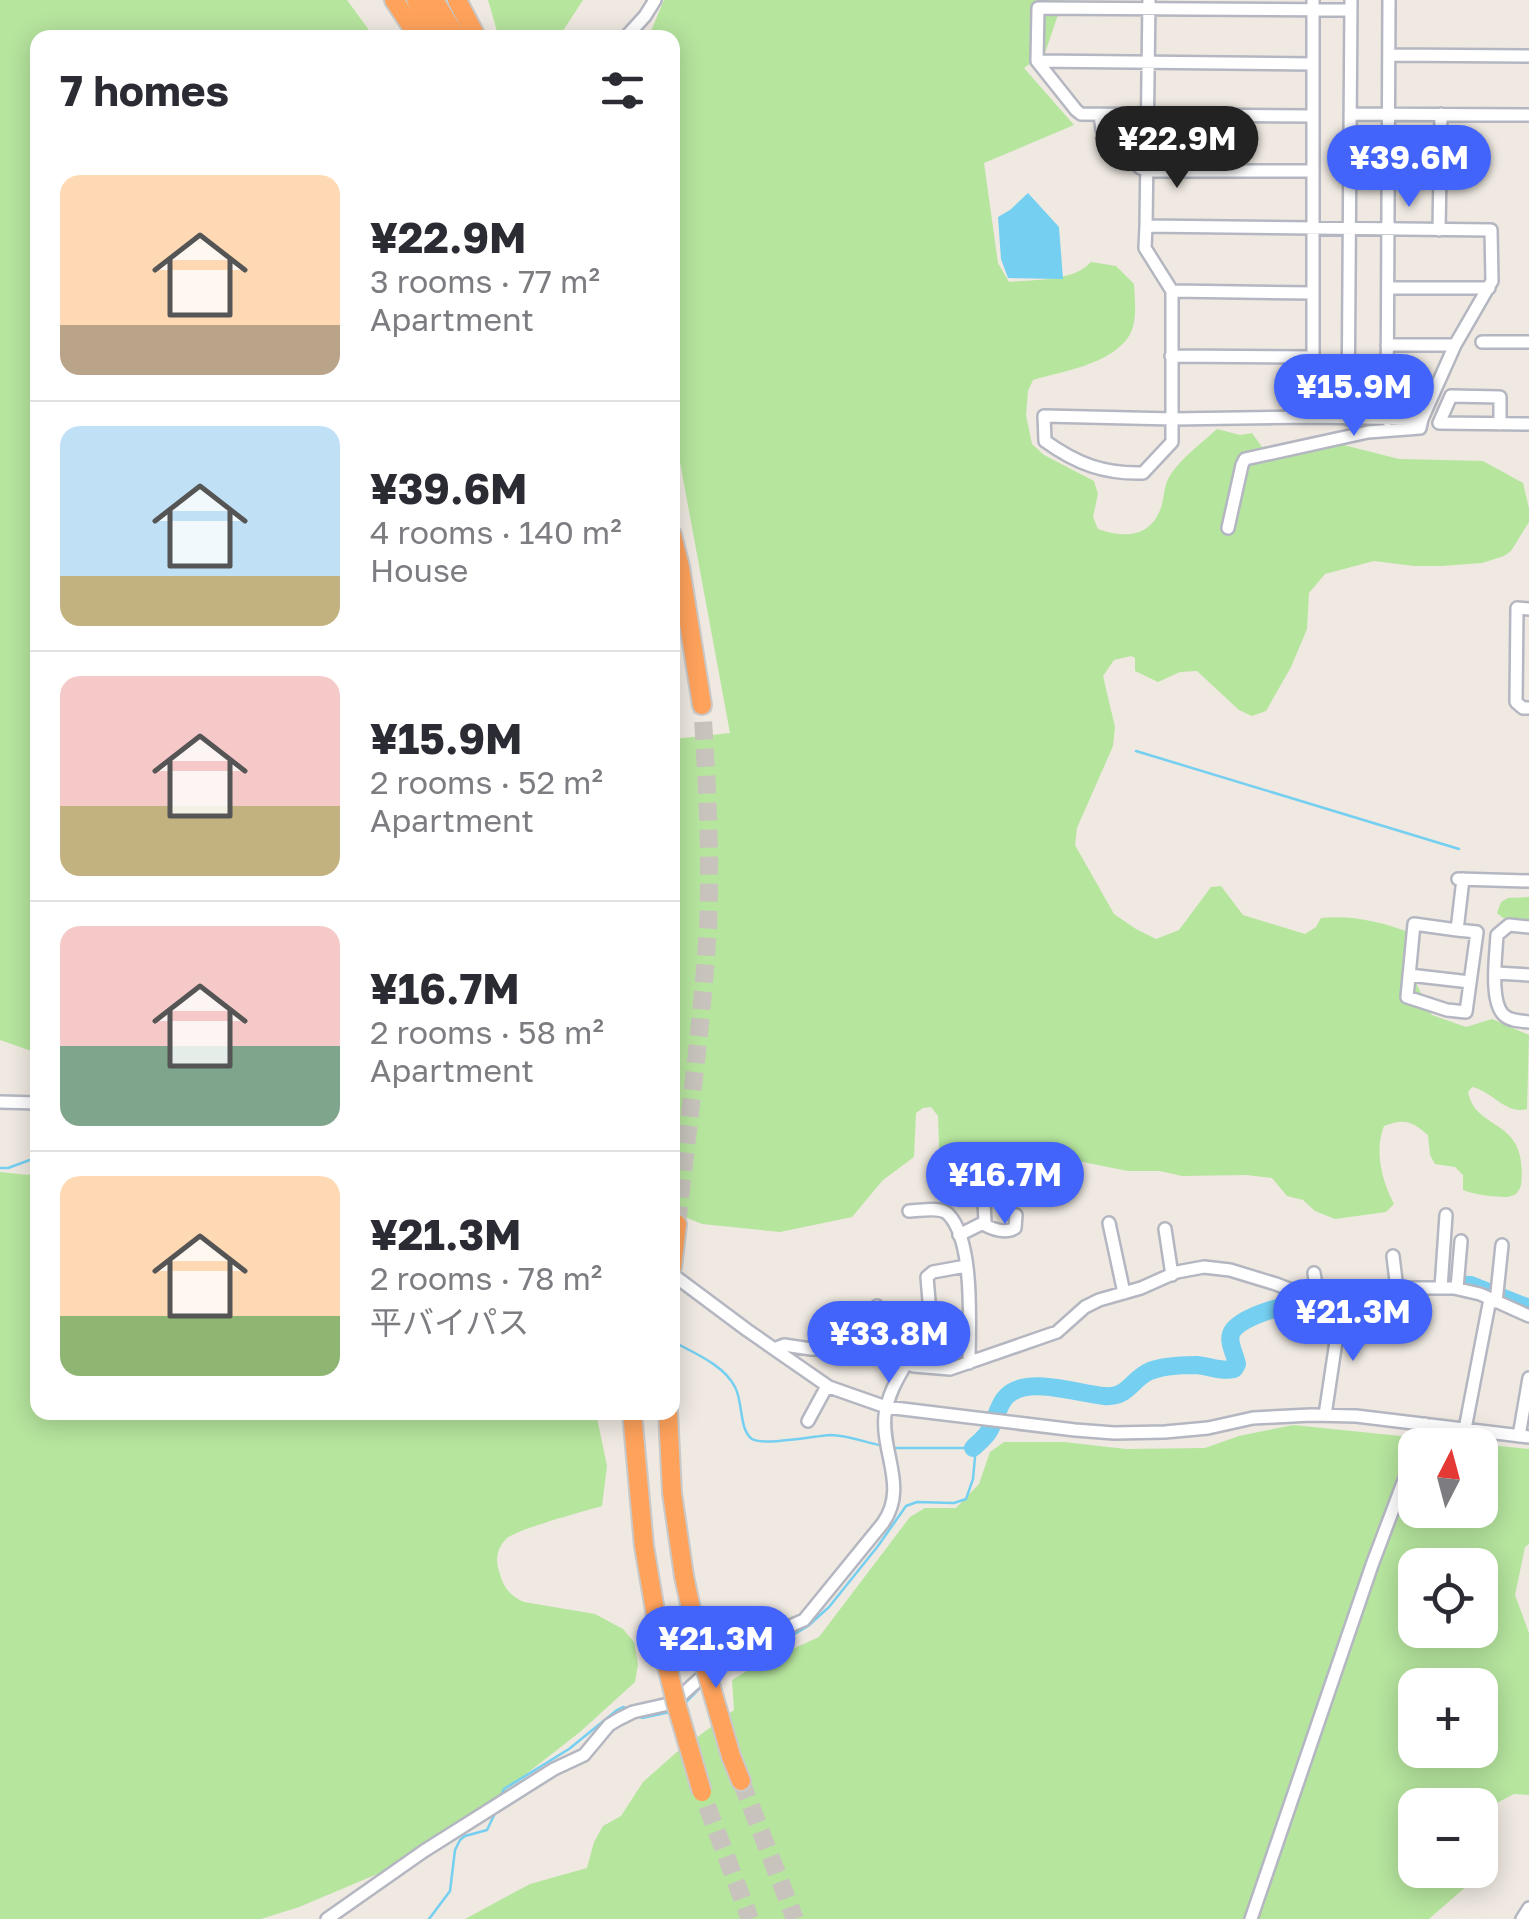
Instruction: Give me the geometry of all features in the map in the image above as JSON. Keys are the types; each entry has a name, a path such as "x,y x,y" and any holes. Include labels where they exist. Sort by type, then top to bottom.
{"highway":[{"path":"394,0 414,30"},
{"path":"416,0 435,30"},
{"path":"434,0 452,30"},
{"path":"457,0 473,30"},
{"path":"680,567 702,705"},
{"path":"633,1420 644,1546 658,1628 704,1799"},
{"path":"668,1420 672,1492 684,1576 708,1679 740,1781"}],"street":[{"path":"632,30 656,0"},
{"path":"1387,420 1389,0"},
{"path":"1149,5 1145,248 1172,292 1171,356 1172,419 1172,442 1143,473 1116,474 1058,451 1046,441 1044,416 1172,419 1422,419"},
{"path":"1312,417 1313,5"},
{"path":"1313,116 1081,114 1037,61 1038,8 1351,5 1348,418"},
{"path":"1389,55 1529,56"},
{"path":"1037,61 1313,64"},
{"path":"1100,114 1102,129 1147,171 1313,171"},
{"path":"1350,114 1529,115"},
{"path":"1439,230 1441,114"},
{"path":"1146,226 1492,230 1492,281 1454,344 1420,428 1368,432 1246,459 1228,528"},
{"path":"1388,288 1489,288"},
{"path":"1172,292 1312,293"},
{"path":"1482,342 1529,342"},
{"path":"1388,345 1454,344"},
{"path":"1171,356 1312,357"},
{"path":"1500,424 1500,396 1451,396 1440,423 1484,424 1500,424 1529,424"},
{"path":"1529,608 1517,608 1523,658 1516,702 1529,708"},
{"path":"1457,930 1460,879 1529,881"},
{"path":"1414,924 1478,932 1466,1012 1407,997 1409,975 1414,924"},
{"path":"1529,926 1509,926 1497,936 1495,1000 1504,1016 1529,1022"},
{"path":"1496,974 1529,975"},
{"path":"1409,975 1470,982"},
{"path":"0,1102 30,1103"},
{"path":"959,1236 986,1219 983,1182"},
{"path":"909,1211 946,1212 959,1236 970,1302 969,1363"},
{"path":"983,1224 1009,1231 1014,1228 1016,1215"},
{"path":"1441,1288 1446,1215"},
{"path":"1109,1223 1124,1293"},
{"path":"1164,1229 1172,1274"},
{"path":"1457,1288 1461,1241"},
{"path":"1465,1428 1502,1245"},
{"path":"1393,1256 1396,1289"},
{"path":"928,1367 932,1337 927,1277 933,1272 966,1266"},
{"path":"774,1350 784,1345 846,1349 946,1369 1057,1332 1085,1306 1194,1268 1219,1268 1254,1276 1286,1288 1320,1308 1362,1303 1396,1289 1457,1288 1529,1316"},
{"path":"680,1269 774,1350 827,1386 887,1407 1075,1430 1142,1434 1208,1428 1268,1416 1325,1416 1457,1428"},
{"path":"1284,1274 1286,1288"},
{"path":"1314,1274 1320,1308"},
{"path":"877,1306 878,1354"},
{"path":"1325,1416 1341,1308"},
{"path":"844,1322 846,1349"},
{"path":"327,1919 438,1842 584,1754 609,1725 633,1712 672,1702 730,1652 804,1620 883,1523 892,1506 887,1407 893,1385 906,1364"},
{"path":"1498,1433 1524,1437 1529,1378"},
{"path":"808,1421 827,1386"},
{"path":"1424,1428 1425,1424"},
{"path":"1251,1919 1398,1496"},
{"path":"1522,1919 1529,1908"}],"green space":[{"path":"0,0 347,0 369,30 30,30 30,1051 0,1040"},
{"path":"488,0 583,0 564,30 497,30"},
{"path":"664,0 1063,0 1045,53 1024,68 1074,125 984,163 998,263 1009,282 1064,276 1091,262 1116,266 1134,284 1135,313 1127,339 1108,355 1084,366 1033,380 1028,391 1026,415 1032,444 1044,455 1094,481 1098,494 1093,517 1098,529 1128,534 1145,529 1158,515 1171,474 1217,429 1240,435 1252,433 1262,447 1316,438 1399,459 1483,461 1523,483 1529,522 1504,556 1482,563 1441,566 1374,561 1325,574 1309,593 1307,629 1266,711 1252,716 1239,710 1197,671 1180,672 1158,682 1135,671 1135,658 1131,656 1114,660 1103,676 1115,727 1113,746 1077,828 1075,845 1114,914 1156,939 1179,930 1211,887 1221,886 1243,915 1305,934 1321,918 1333,917 1366,920 1409,932 1413,977 1432,1015 1466,1027 1492,1019 1529,1035 1527,1109 1512,1109 1472,1087 1468,1092 1481,1114 1510,1136 1517,1147 1521,1185 1515,1195 1493,1196 1463,1190 1463,1175 1455,1167 1435,1164 1428,1135 1402,1122 1384,1126 1380,1145 1383,1176 1394,1204 1386,1212 1335,1219 1315,1211 1303,1200 1287,1196 1272,1178 1128,1171 1073,1160 1044,1146 1014,1146 977,1159 954,1176 940,1173 938,1116 931,1107 916,1113 914,1157 883,1180 852,1217 780,1232 702,1224 680,1215 680,738 730,733 680,462 680,30 651,30"},
{"path":"1157,122 1212,122 1213,165 1159,165 1154,160 1153,126"},
{"path":"1529,897 1529,920 1503,918 1497,913 1501,902 1508,898"},
{"path":"0,1172 28,1175 30,1420 597,1420 607,1466 602,1506 512,1535 500,1547 497,1565 506,1588 519,1600 595,1614 623,1629 634,1642 638,1664 635,1682 580,1732 485,1806 387,1870 299,1907 261,1919 0,1919"},
{"path":"1293,1425 1398,1436 1398,1528 1498,1528 1498,1446 1529,1449 1529,1544 1525,1547 1515,1595 1529,1633 1529,1795 1514,1794 1498,1802 1498,1788 1398,1788 1398,1888 1464,1888 1429,1919 465,1919 530,1884 587,1868 603,1826 621,1816 643,1782 734,1710 732,1680 819,1637 910,1517 925,1508 956,1508 979,1484 990,1452 1004,1442 1064,1442 1126,1449 1205,1448 1239,1436"}],"water":[{"path":"1028,193 1059,227 1063,279 1008,278 1001,259 998,217"}],"waterway":[{"path":"1136,751 1459,849"},
{"path":"0,1168 30,1160"},
{"path":"1444,1284 1471,1285 1529,1308"},
{"path":"973,1448 989,1431 1004,1400 1022,1388 1045,1387 1112,1396 1125,1391 1144,1374 1161,1368 1196,1365 1234,1369 1237,1364 1231,1334 1245,1321 1297,1303 1344,1302 1370,1294"},
{"path":"680,1345 708,1360 730,1379 745,1429 752,1439 778,1441 837,1435 884,1446"},
{"path":"715,1677 740,1659 778,1644 808,1626 829,1607 906,1506 966,1499 973,1479 973,1448 892,1448"},
{"path":"685,1703 701,1687"},
{"path":"499,1799 504,1789 569,1749 617,1710 629,1709"},
{"path":"639,1716 670,1712"},
{"path":"429,1919 450,1891 460,1840 487,1830 496,1811"}],"tunnel":[{"path":"680,1197 708,927 702,705"},
{"path":"741,1781 795,1919"},
{"path":"707,1806 750,1919"}]}
